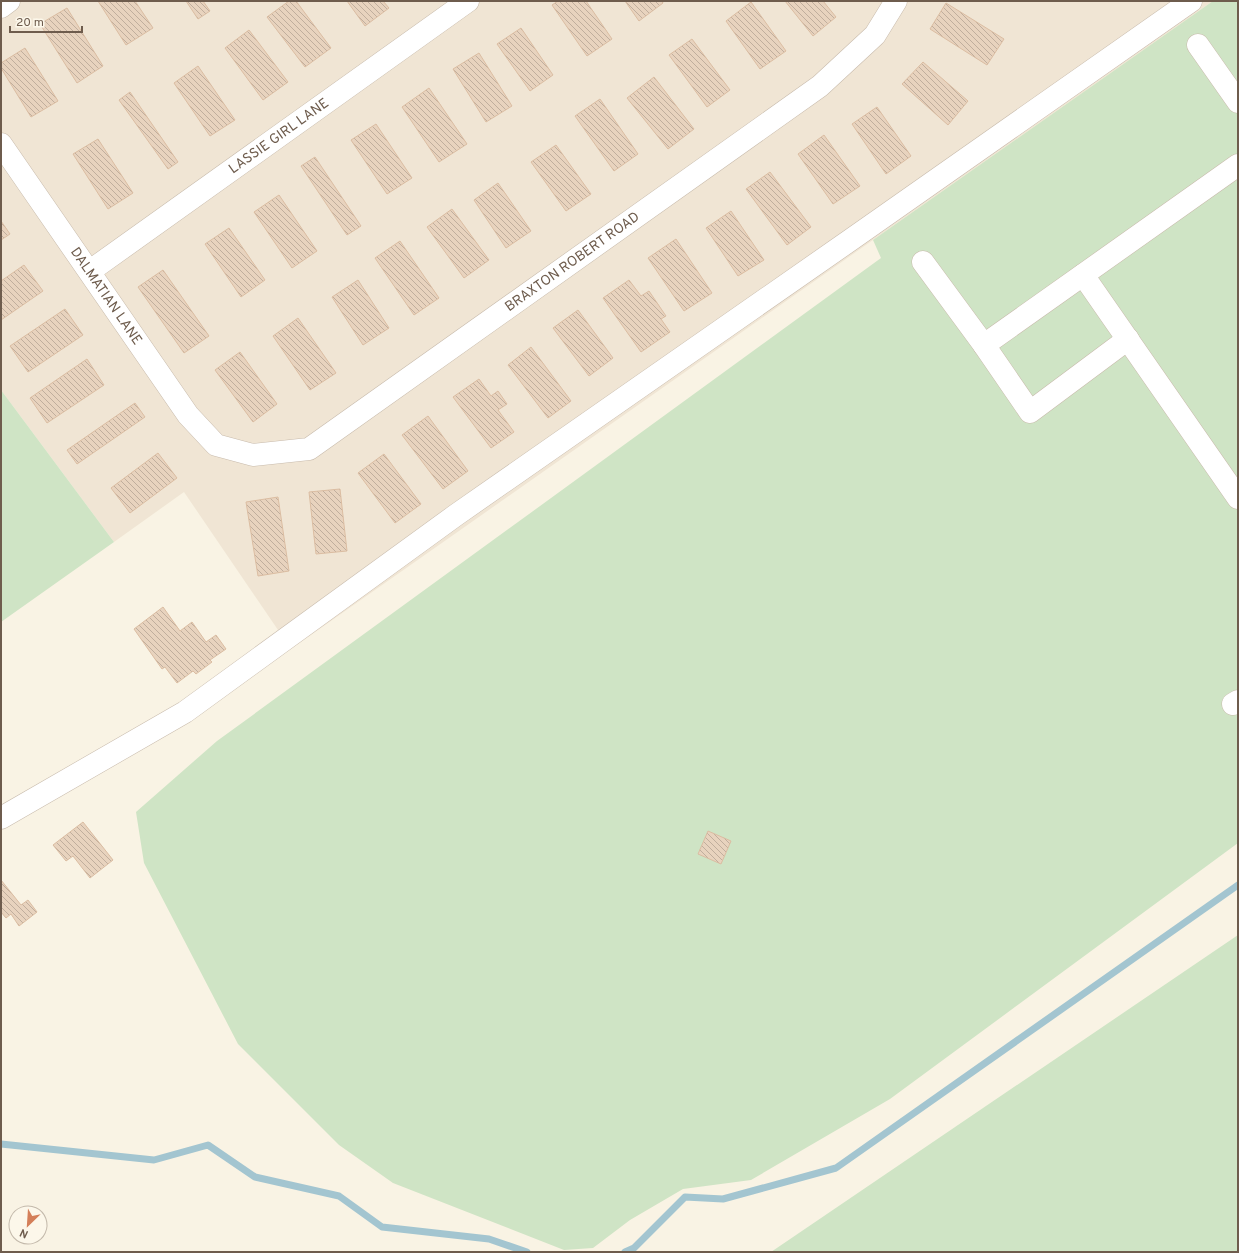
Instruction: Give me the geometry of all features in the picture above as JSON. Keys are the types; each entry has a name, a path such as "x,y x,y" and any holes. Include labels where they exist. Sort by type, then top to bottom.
{"street":[{"path":"1,7 9,1"},
{"name":"LASSIE GIRL LANE","path":"90,271 468,1"},
{"name":"BRAXTON ROBERT ROAD","path":"216,445 253,455 309,449 820,86 875,35 896,1"},
{"path":"1,818 186,712 456,515 797,278 1191,1"},
{"path":"1198,46 1238,102"},
{"name":"DALMATIAN LANE","path":"1,144 188,415 216,445"},
{"path":"984,345 1238,165"},
{"path":"923,262 984,345 1030,412 1128,339"},
{"path":"1083,275 1238,498"}],"shaded area":[{"path":"1,1 1213,1 291,649 184,492 114,542 1,390"}],"green space":[{"path":"1213,1 1238,1 1238,843 890,1099 751,1180 683,1189 630,1220 593,1248 564,1250 393,1183 339,1145 238,1044 144,863 136,812 217,741 881,258 873,240"},
{"path":"1,390 114,542 1,622"},
{"path":"1238,935 1238,1252 771,1252"}],"building":[{"path":"98,1 135,1 153,28 126,45"},
{"path":"186,1 203,1 210,11 198,19"},
{"path":"289,1 296,1 331,48 305,67 267,17"},
{"path":"347,1 383,1 389,8 365,26"},
{"path":"558,1 586,1 612,39 587,56 552,5"},
{"path":"625,1 662,1 663,3 639,21"},
{"path":"785,1 823,1 836,17 813,36"},
{"path":"751,2 786,51 760,69 726,21"},
{"path":"946,3 1004,39 987,65 930,29"},
{"path":"67,8 103,66 77,83 40,24"},
{"path":"521,28 553,75 530,91 497,44"},
{"path":"249,30 288,82 263,100 225,48"},
{"path":"692,39 730,90 707,107 669,55"},
{"path":"25,48 58,101 31,117 1,68 1,63"},
{"path":"479,53 512,106 486,122 453,69"},
{"path":"923,62 968,101 948,125 902,84"},
{"path":"198,66 235,120 210,136 174,83"},
{"path":"654,77 694,129 668,149 627,98"},
{"path":"429,88 467,144 439,162 402,107"},
{"path":"130,92 178,162 168,169 119,100"},
{"path":"600,99 638,154 614,171 575,116"},
{"path":"877,107 911,156 886,174 852,124"},
{"path":"376,124 412,178 387,194 351,140"},
{"path":"824,135 860,186 833,204 798,154"},
{"path":"98,139 133,193 108,209 73,154"},
{"path":"556,145 591,194 566,211 531,162"},
{"path":"315,157 361,226 347,235 301,166"},
{"path":"770,172 811,227 787,245 746,189"},
{"path":"498,183 531,231 506,248 474,200"},
{"path":"279,195 317,251 292,268 254,212"},
{"path":"452,209 489,260 464,278 427,227"},
{"path":"731,211 764,260 738,276 706,228"},
{"path":"1,221 10,234 1,240"},
{"path":"229,228 265,280 241,297 205,244"},
{"path":"676,239 712,293 684,311 648,258"},
{"path":"400,241 439,298 414,315 375,258"},
{"path":"24,265 43,291 1,320 1,281"},
{"path":"163,270 209,336 184,353 138,287"},
{"path":"358,280 389,328 363,345 332,297"},
{"path":"629,280 641,296 649,291 666,316 661,319 670,332 641,352 603,298"},
{"path":"65,309 83,335 28,372 10,346"},
{"path":"578,310 613,358 589,376 553,328"},
{"path":"298,318 336,373 310,390 273,336"},
{"path":"531,347 571,401 548,418 508,365"},
{"path":"240,352 277,404 253,422 215,370"},
{"path":"87,359 104,385 47,423 30,398"},
{"path":"479,379 491,396 498,391 507,404 498,410 514,432 491,448 453,397"},
{"path":"135,403 145,417 77,464 67,450"},
{"path":"428,416 468,471 443,489 402,435"},
{"path":"158,453 177,478 130,513 111,488"},
{"path":"384,454 421,504 395,523 358,473"},
{"path":"340,489 347,551 316,554 309,492"},
{"path":"278,497 289,571 258,576 246,502"},
{"path":"163,607 180,631 192,622 206,642 216,635 226,649 210,660 212,662 196,674 193,671 177,683 165,667 162,669 134,629"},
{"path":"83,822 113,860 90,878 73,856 66,861 53,845"},
{"path":"708,831 731,841 721,864 698,854"},
{"path":"1,880 21,905 28,900 37,912 19,926 11,914 6,918 1,912"}],"waterway":[{"path":"625,1252 634,1248 685,1197 723,1199 836,1168 1238,885"},
{"path":"1,1144 154,1160 208,1145 255,1177 339,1196 382,1227 489,1239 527,1252"}]}
